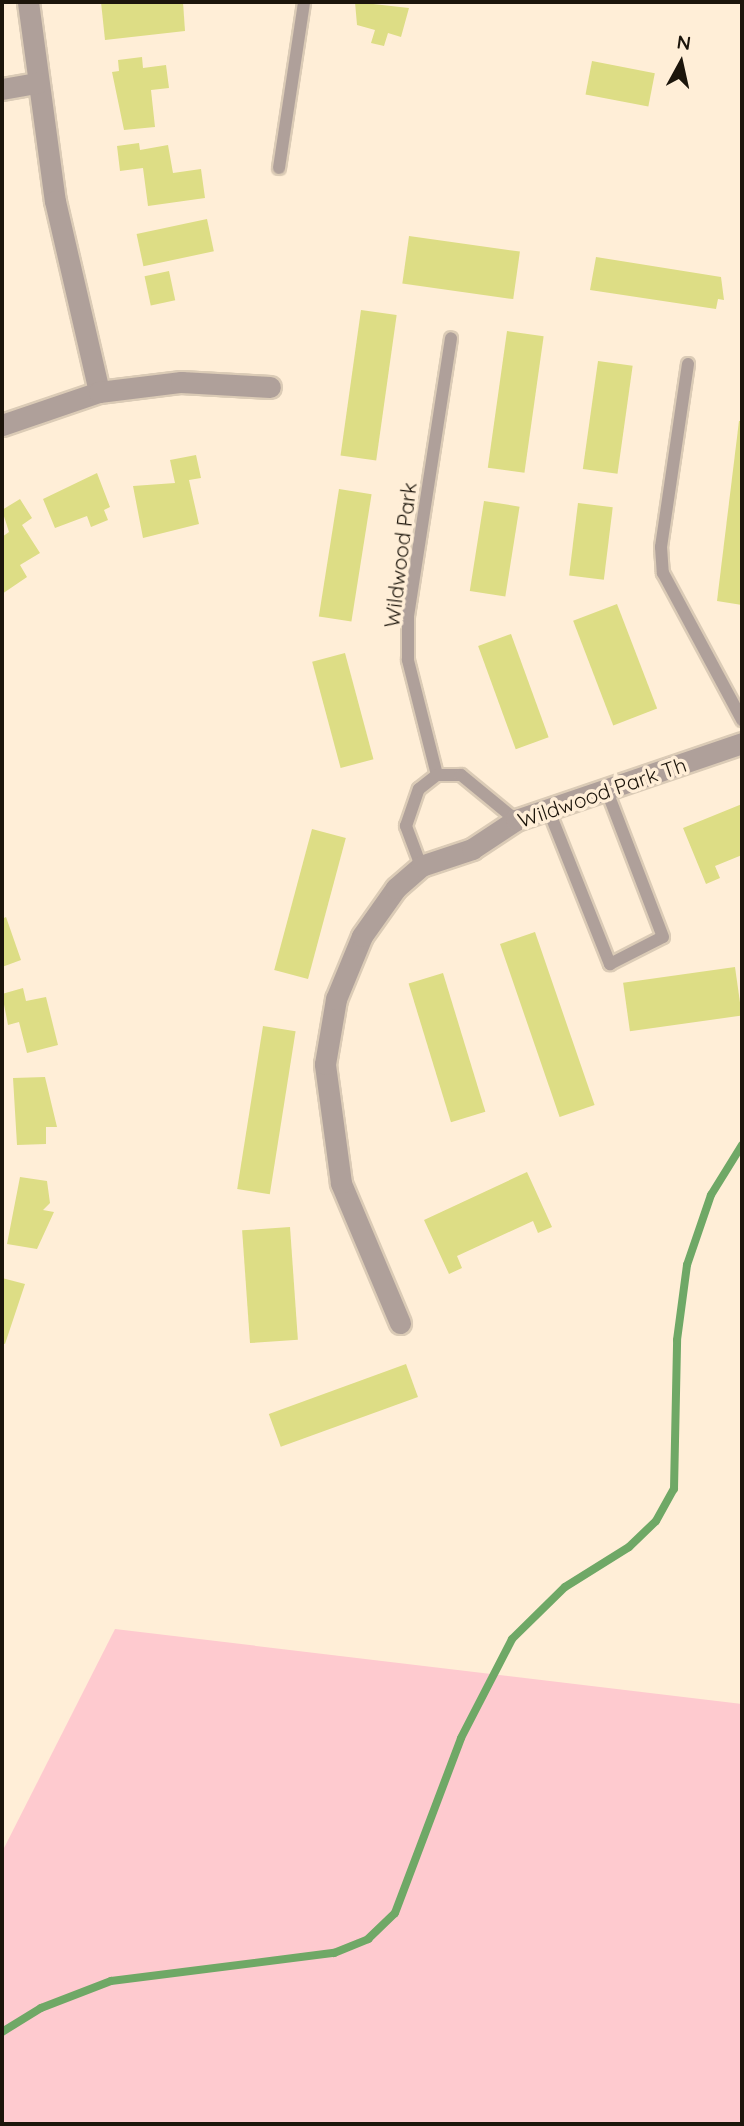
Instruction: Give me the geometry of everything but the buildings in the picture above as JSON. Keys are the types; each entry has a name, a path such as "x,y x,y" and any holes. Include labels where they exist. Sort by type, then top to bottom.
{"street":[{"path":"28,2 55,201 99,393"},
{"path":"2,89 37,83"},
{"path":"2,425 99,393 181,382 270,387"},
{"name":"Wildwood Park Th","path":"400,1323 341,1183 325,1064 336,999 362,936 396,888 421,866 472,849 516,820 549,811 742,743"}],"lane":[{"path":"279,168 304,2"},
{"name":"Wildwood Park","path":"437,775 408,660 408,616 451,338"},
{"path":"688,364 661,547 663,573 742,720"},
{"path":"421,866 406,826 419,789 437,775 461,775 516,820"},
{"path":"549,811 610,964 663,937 607,791"}],"shaded area":[{"path":"115,1629 742,1704 742,2124 2,2124 2,1852"}],"waterway":[{"path":"2,2032 41,2008 111,1981 334,1953 368,1939 395,1913 461,1738 512,1639 565,1587 629,1547 656,1521 674,1489 677,1340 687,1265 711,1195 742,1145"}]}
